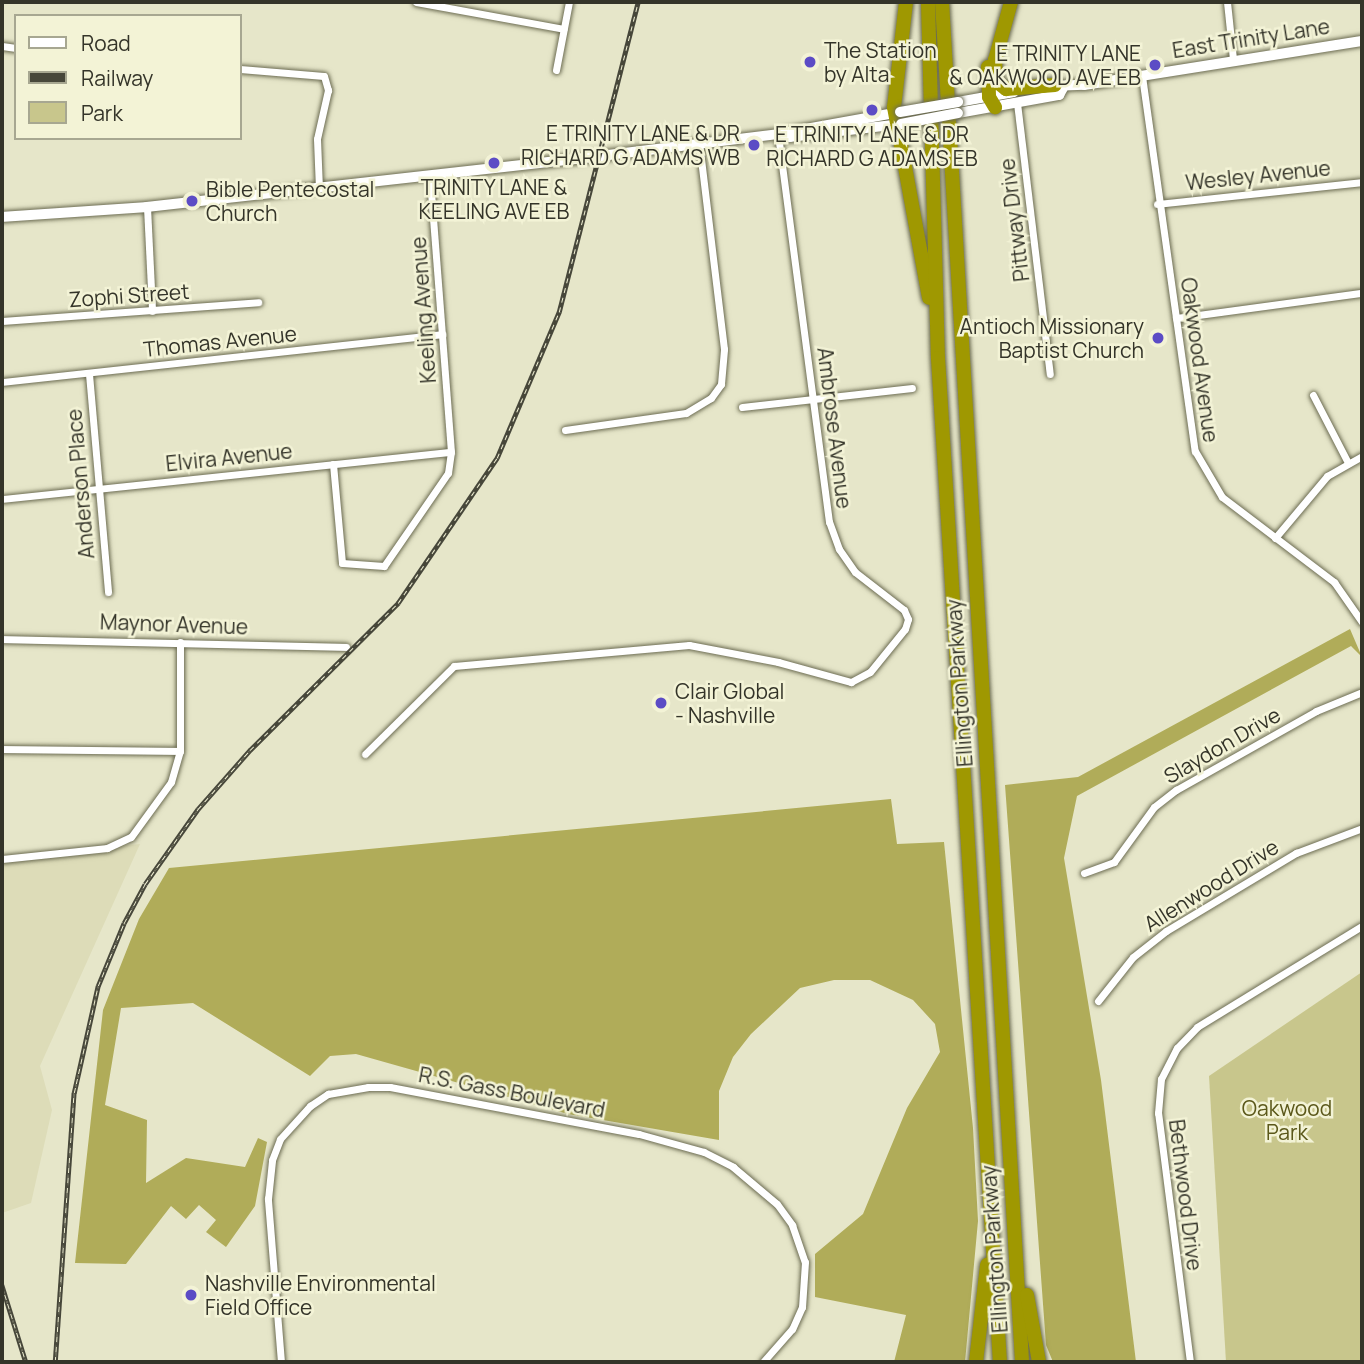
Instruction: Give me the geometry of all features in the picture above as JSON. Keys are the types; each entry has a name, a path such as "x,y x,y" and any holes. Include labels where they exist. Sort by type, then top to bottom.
{"highway":[{"path":"906,2 898,118 938,358"},
{"name":"Ellington Parkway","path":"928,2 938,358 1000,1362"},
{"name":"Ellington Parkway","path":"942,2 943,66 1022,1362"},
{"path":"943,66 950,2"},
{"path":"994,95 988,60 1004,2"},
{"path":"994,95 995,60 1012,2"},
{"path":"994,95 1006,89 1059,87"},
{"path":"1007,1114 1026,1290 1040,1362"},
{"path":"976,1362 990,1201"}],"main road":[{"name":"East Trinity Lane","path":"2,217 147,207 778,134 790,137 958,108 994,95 1017,103 1059,95 1059,87 1362,41"}],"street":[{"path":"415,2 564,29"},
{"path":"556,71 569,2"},
{"path":"1227,2 1233,59"},
{"path":"242,69 324,76 328,90 317,139 319,188"},
{"name":"Oakwood Avenue","path":"1142,76 1188,423 1205,473 1229,504 1334,582 1362,621"},
{"name":"Pittway Drive","path":"1017,103 1050,374"},
{"name":"Ambrose Avenue","path":"365,754 454,666 689,645 778,662 840,682 862,680 908,619 904,610 855,572 839,549 824,496 778,134"},
{"path":"565,430 686,413 711,398 721,384 724,349 699,143"},
{"name":"Keeling Avenue","path":"430,176 452,452"},
{"name":"Wesley Avenue","path":"1157,204 1362,182"},
{"path":"147,207 152,311"},
{"path":"1175,318 1362,293"},
{"name":"Zophi Street","path":"2,321 258,302"},
{"name":"Thomas Avenue","path":"2,382 442,334"},
{"name":"Anderson Place","path":"89,374 108,592"},
{"path":"742,407 912,388"},
{"path":"1313,395 1347,461"},
{"path":"332,464 342,563 384,566 448,473 452,452"},
{"name":"Elvira Avenue","path":"2,499 452,452"},
{"path":"1275,538 1311,490 1347,461 1362,456"},
{"name":"Maynor Avenue","path":"2,639 346,647"},
{"path":"2,859 120,845 171,782 180,751 180,642"},
{"name":"Slaydon Drive","path":"1084,873 1114,862 1154,807 1175,790 1316,711 1362,692"},
{"path":"2,748 180,751"},
{"name":"Allenwood Drive","path":"1098,1001 1133,957 1166,931 1296,853 1362,828"},
{"name":"Bethwood Drive","path":"1190,1362 1157,1112 1161,1079 1177,1048 1197,1027 1362,926"},
{"name":"R.S. Gass Boulevard","path":"282,1360 268,1199 272,1160 280,1139 294,1121 328,1094 347,1088 390,1087 670,1141 733,1167 777,1204 792,1225 805,1262 802,1307 792,1329 763,1362"}],"shaded area":[{"path":"1350,629 1362,657 1351,646 1077,796 1064,858 1101,1080 1136,1362 1053,1362 1046,1345 1005,785 1078,777"},
{"path":"891,799 897,844 944,842 973,1128 978,1221 965,1362 894,1362 906,1315 815,1297 815,1254 863,1214 907,1108 940,1052 935,1024 913,1000 870,980 834,980 800,988 751,1034 733,1057 719,1091 719,1140 568,1114 356,1054 330,1056 310,1076 193,1003 121,1008 105,1105 147,1120 146,1183 186,1158 245,1167 258,1138 267,1142 255,1206 226,1247 206,1232 216,1220 199,1205 186,1219 171,1206 126,1264 75,1263 103,1010 139,919 169,868"},
{"path":"140,844 40,1066 52,1110 31,1203 2,1213 2,857"}],"green space":[{"name":"Oakwood Park","path":"1362,972 1362,1362 1226,1362 1209,1076"}],"railway":[{"path":"55,1362 74,1093 98,986 124,923 145,884 198,809 250,750 398,603 497,458 559,312 638,2"},
{"path":"2,1285 26,1362"}],"place":[{"name":"The Station by Alta","path":"810,62"},
{"name":"E TRINITY LANE & OAKWOOD AVE EB","path":"1155,65"},
{"name":"E TRINITY LANE & DR RICHARD G ADAMS EB","path":"872,110"},
{"name":"E TRINITY LANE & DR RICHARD G ADAMS WB","path":"754,145"},
{"name":"TRINITY LANE & KEELING AVE EB","path":"494,163"},
{"name":"Bible Pentecostal Church","path":"192,201"},
{"name":"Antioch Missionary Baptist Church","path":"1158,338"},
{"name":"Clair Global - Nashville","path":"661,703"},
{"name":"Nashville Environmental Field Office","path":"191,1295"}]}
